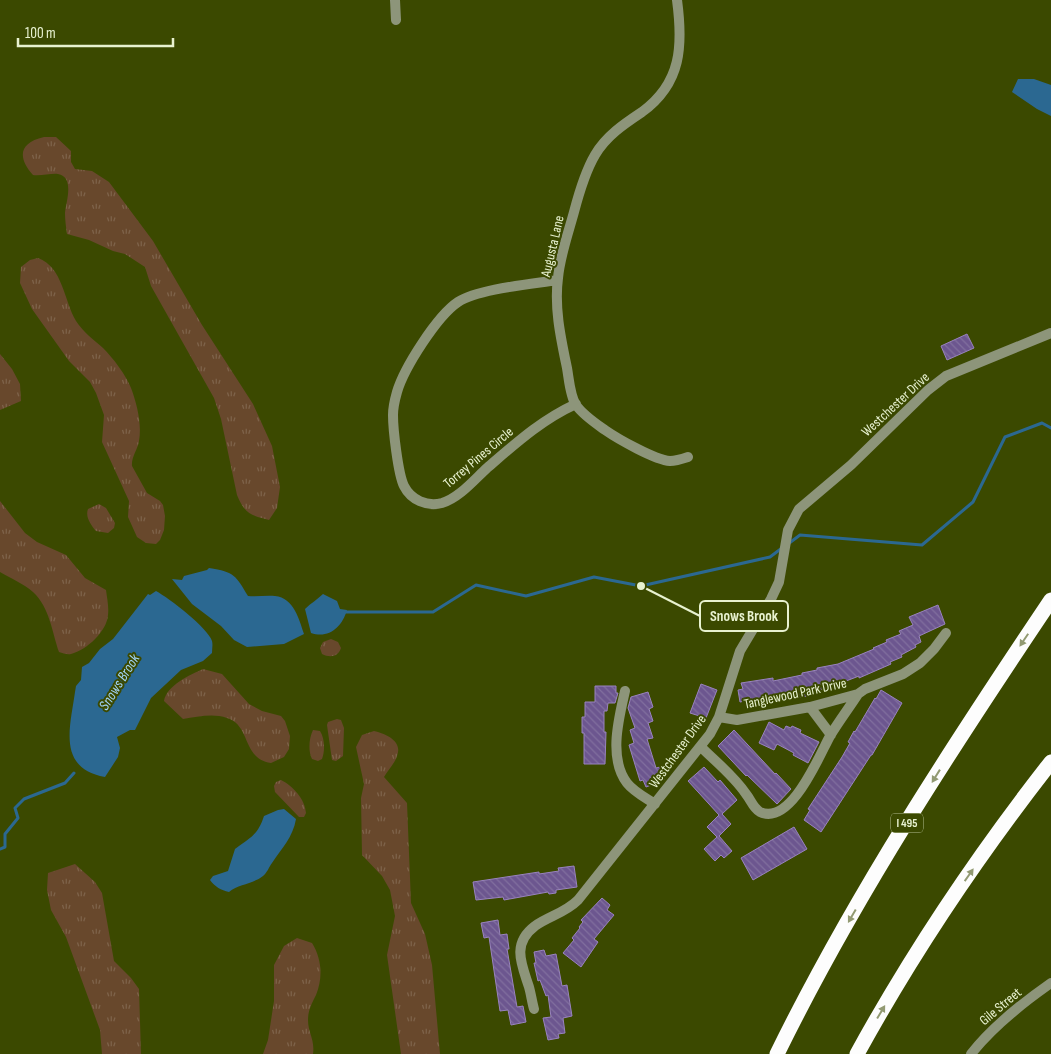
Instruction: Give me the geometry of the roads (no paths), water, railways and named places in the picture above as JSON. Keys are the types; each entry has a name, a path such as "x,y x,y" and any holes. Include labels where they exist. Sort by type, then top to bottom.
{"highway":[{"name":"I 495","path":"776,1054 854,912 918,804 1051,600"},
{"path":"857,1054 910,962 1000,830 1051,762"}],"street":[{"path":"394,0 396,20"},
{"name":"Augusta Lane","path":"576,404 560,331 556,293 559,267 578,197 594,155 620,127 656,101 676,69 680,47 677,0"},
{"name":"Torrey Pines Circle","path":"558,280 469,296 458,302 448,311 432,330 408,368 394,403 393,423 404,485 410,494 423,503 444,502 463,490 540,424 576,404"},
{"name":"Westchester Drive","path":"534,1010 520,964 521,946 526,935 535,926 562,913 578,900 701,747 719,717 740,650 771,599 779,582 786,539 791,522 799,509 851,465 928,390 940,381 967,366 1051,333"},
{"path":"576,404 588,418 609,433 660,458 668,461 688,456"},
{"name":"Tanglewood Park Drive","path":"719,717 737,720 810,707 858,694 865,688 903,674 920,664 946,633"},
{"path":"625,691 618,729 617,756 619,766 627,783 655,804"},
{"path":"701,747 739,784 755,809 770,814 784,808 795,797 831,735 858,694"},
{"path":"810,707 831,735"},
{"name":"Gile Street","path":"971,1054 986,1035 1027,1000 1051,983"}],"water":[{"path":"1018,79 1034,79 1051,85 1051,116 1012,92"},
{"path":"209,568 230,573 237,579 248,596 275,596 287,601 295,610 304,634 284,644 247,647 234,640 221,626 192,604 172,579 182,580 184,576"},
{"path":"156,591 178,606 209,635 212,641 212,653 203,661 181,670 151,698 135,730 130,730 117,737 120,748 118,757 105,777 90,772 79,765 73,756 70,745 70,732 76,686 81,680 82,667 89,663 100,649 113,639 148,594 150,595"},
{"path":"323,594 337,601 340,609 347,610 342,622 334,630 324,634 311,633 305,609"},
{"path":"284,809 296,819 295,825 287,842 264,875 229,892 214,885 210,880 213,876 228,871 235,849 256,832 264,816"}],"waterway":[{"name":"Snows Brook","path":"788,544 800,535 922,545 973,502 1005,437 1042,423 1051,428"},
{"name":"Snows Brook","path":"342,612 433,612 476,585 526,596 594,577 641,586 770,557 782,548"},
{"name":"Snows Brook","path":"0,849 5,847 5,834 18,818 15,808 24,799 65,783 74,773"}],"place":[{"name":"Snows Brook","path":"641,586"}]}
